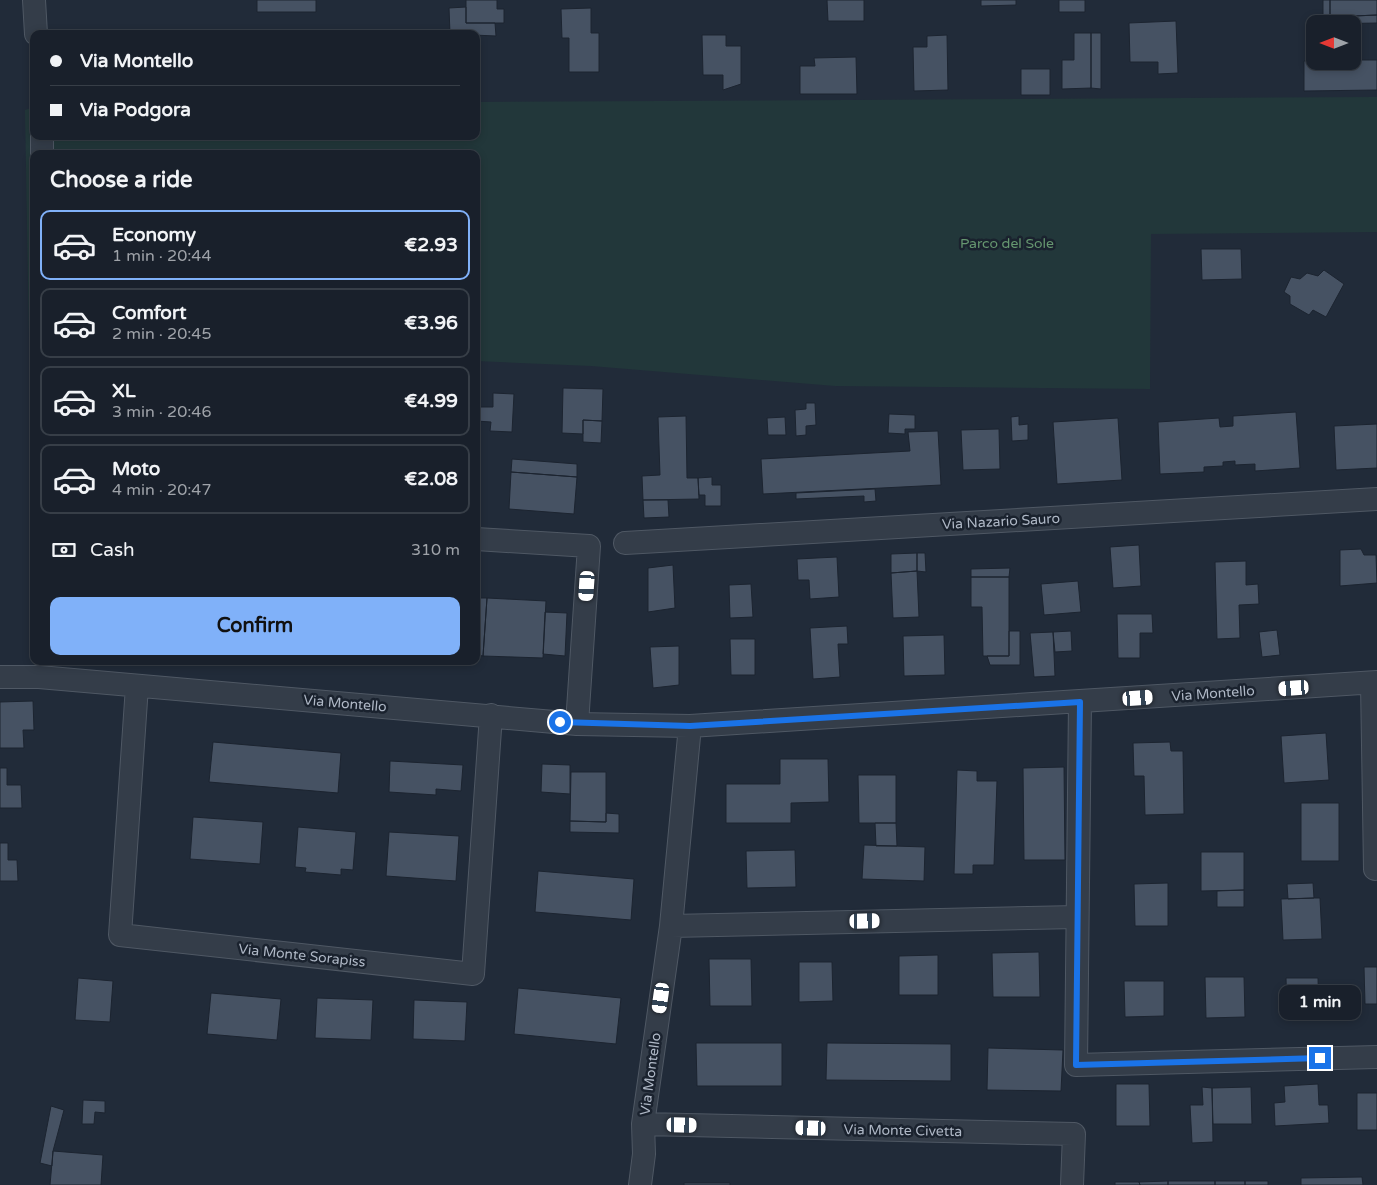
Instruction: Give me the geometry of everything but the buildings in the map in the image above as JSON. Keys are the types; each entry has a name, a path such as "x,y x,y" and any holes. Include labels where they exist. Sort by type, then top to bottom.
{"street":[{"path":"34,0 36,30"},
{"name":"Via Nazario Sauro","path":"625,543 1377,499"},
{"path":"480,540 589,546 577,724"},
{"name":"Via Montello","path":"0,677 39,669 137,686 491,715 577,724 690,726 1374,683"},
{"path":"1374,683 1375,869"},
{"name":"Via Monte Sorapiss","path":"137,686 120,935 473,974 491,715"},
{"path":"1080,702 1076,1065 1377,1057"},
{"name":"Via Montello","path":"643,1124 671,926 690,726"},
{"path":"671,926 1077,917"},
{"path":"640,1185 644,1154 643,1124"},
{"name":"Via Monte Civetta","path":"643,1124 1074,1134 1072,1185"}],"green space":[{"name":"Parco del Sole","path":"1377,97 1377,232 1151,234 1150,389 835,386 591,366 480,361 480,150 30,150 29,339 25,110 30,108 30,140 480,140 480,102"}],"route":[{"path":"560,722 690,726 1080,702 1076,1065 1320,1058"}]}
